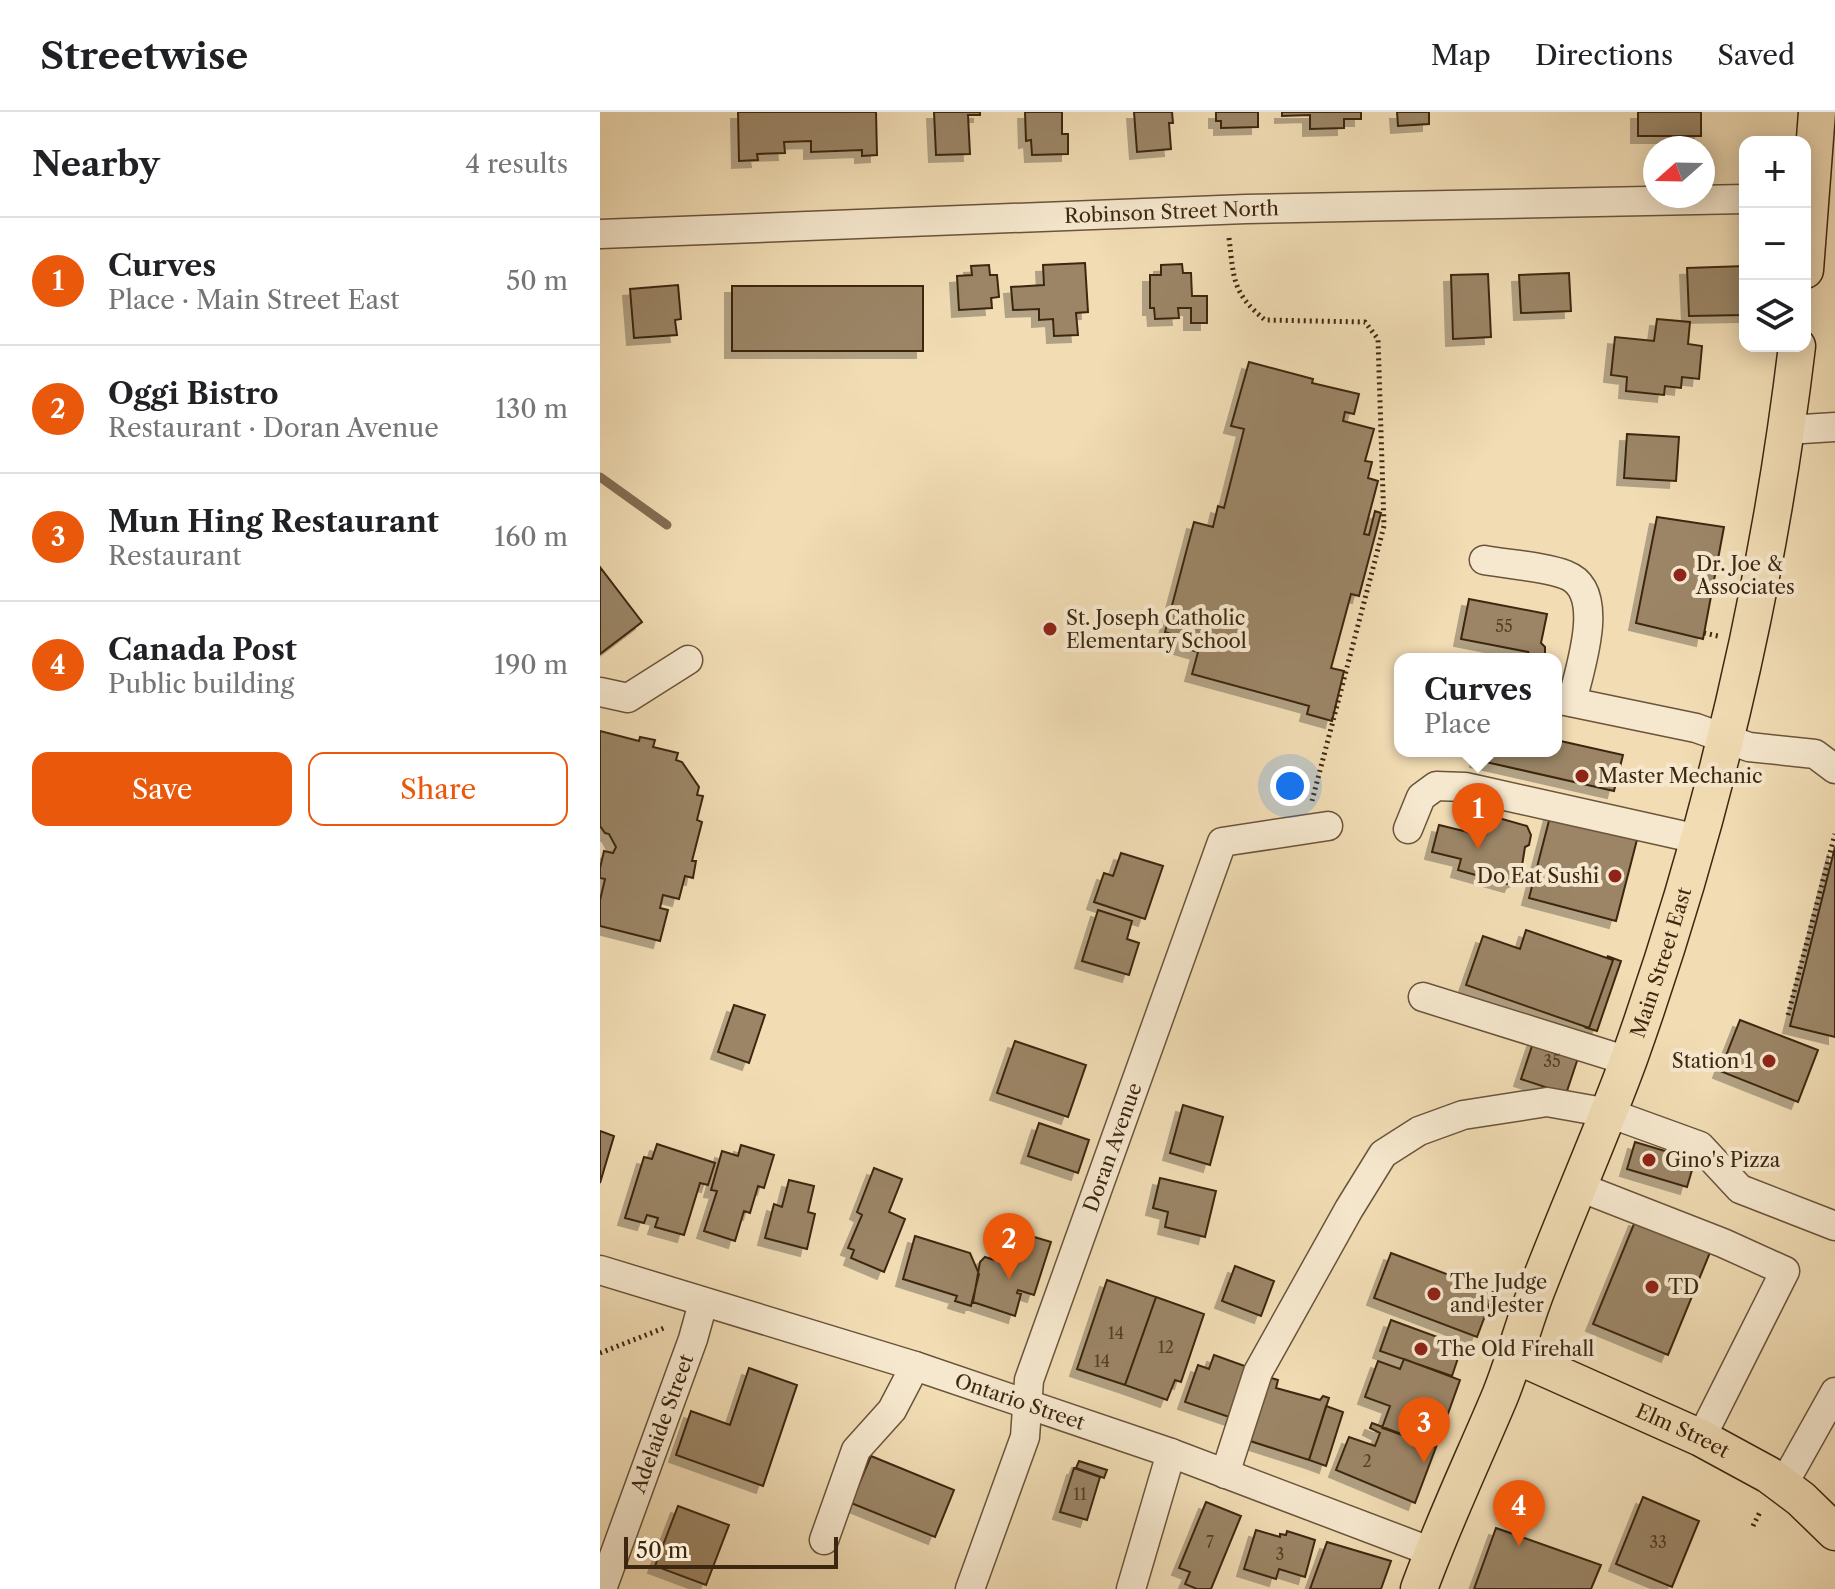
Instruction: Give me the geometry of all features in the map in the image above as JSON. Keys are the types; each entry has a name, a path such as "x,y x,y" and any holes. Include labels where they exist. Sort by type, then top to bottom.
{"main road":[{"path":"1811,232 1817,195 1817,112"},
{"name":"Main Street East","path":"1419,1589 1515,1355 1577,1186 1609,1113 1658,976 1698,839 1757,601 1787,430 1796,352"},
{"name":"Elm Street","path":"1515,1355 1701,1438 1769,1475 1835,1532"}],"street":[{"name":"Robinson Street North","path":"600,234 1246,209 1739,199"},
{"path":"1787,430 1835,427"},
{"path":"1484,560 1567,575 1584,589 1590,617 1564,701 1696,728 1749,747 1828,755"},
{"path":"600,692 632,697 688,660"},
{"path":"1408,829 1421,797 1436,786 1465,787 1698,839"},
{"name":"Doran Avenue","path":"970,1589 1025,1437 1029,1380 1222,842 1319,816"},
{"path":"1423,997 1628,1061"},
{"path":"1225,1474 1258,1372 1349,1209 1383,1154 1419,1131 1463,1115 1547,1102 1609,1113 1700,1146 1740,1189 1835,1226"},
{"path":"1577,1186 1723,1243 1785,1271 1701,1438"},
{"name":"Ontario Street","path":"600,1270 915,1366 1171,1453 1432,1552"},
{"name":"Adelaide Street","path":"602,1589 608,1545 703,1303"},
{"path":"824,1540 856,1450 892,1410 915,1366"},
{"path":"1783,1485 1835,1392"},
{"path":"1131,1589 1171,1453"}],"path":[{"path":"1229,238 1234,278 1240,297 1265,320 1365,322 1378,339 1384,526 1365,587 1319,816"},
{"path":"1704,633 1718,636"},
{"path":"1788,1015 1835,834"},
{"path":"600,1353 664,1328"},
{"path":"1753,1526 1760,1512"}],"building":[{"path":"738,112 876,112 877,155 862,156 862,150 811,152 811,141 784,142 785,153 757,154 758,160 739,161"},
{"path":"934,112 980,112 980,115 968,115 970,154 936,155"},
{"path":"1025,112 1062,112 1062,134 1068,134 1068,154 1032,155 1031,140 1026,141"},
{"path":"1134,112 1172,112 1173,123 1169,123 1171,149 1137,152"},
{"path":"1216,112 1258,112 1258,127 1221,128 1221,121 1216,121"},
{"path":"1282,112 1361,112 1361,119 1344,119 1344,128 1310,129 1310,115 1282,116"},
{"path":"1397,112 1429,112 1429,124 1398,126"},
{"path":"1638,112 1701,112 1701,136 1638,136"},
{"path":"1085,263 1088,312 1076,313 1078,335 1054,336 1053,319 1039,320 1039,309 1013,310 1011,287 1044,285 1043,265"},
{"path":"1182,264 1183,273 1191,273 1192,296 1207,296 1207,323 1191,323 1191,308 1178,308 1179,318 1155,319 1154,308 1150,308 1150,275 1161,275 1161,265"},
{"path":"989,265 990,275 997,275 999,297 991,298 992,308 959,310 957,276 972,275 971,266"},
{"path":"1739,266 1739,315 1689,316 1687,268"},
{"path":"1569,273 1571,311 1521,313 1519,275"},
{"path":"1488,274 1491,337 1453,339 1451,275"},
{"path":"678,285 681,319 675,320 677,335 634,338 630,289"},
{"path":"732,286 923,286 923,351 732,351"},
{"path":"1657,319 1690,322 1688,344 1702,346 1699,379 1682,377 1681,388 1665,386 1664,395 1626,391 1627,377 1611,375 1615,337 1654,341"},
{"path":"1249,362 1313,379 1312,383 1359,394 1354,414 1345,412 1343,421 1374,429 1365,461 1372,462 1368,478 1378,481 1364,534 1369,535 1375,511 1381,513 1359,596 1351,594 1331,668 1344,671 1332,721 1307,714 1309,706 1192,674 1198,652 1181,647 1183,638 1165,632 1194,522 1213,527 1218,506 1224,508 1244,429 1231,426"},
{"path":"1627,434 1679,437 1676,481 1624,478"},
{"name":"Dr. Joe & Associates","path":"1657,517 1724,527 1703,639 1636,623"},
{"path":"600,567 642,622 600,654"},
{"path":"1469,599 1547,614 1541,643 1545,653 1528,653 1461,639"},
{"path":"600,731 639,741 640,737 655,740 653,747 678,753 676,760 682,762 699,787 697,795 703,796 697,820 702,822 692,861 696,861 693,878 685,876 679,899 663,895 660,908 668,910 660,941 600,926 600,900 605,879 600,878 600,868 604,851 613,853 616,847 600,826"},
{"name":"Master Mechanic","path":"1562,741 1623,755 1614,791 1477,760 1478,757 1562,757"},
{"path":"1552,809 1639,832 1616,921 1529,898"},
{"path":"1474,811 1527,826 1531,835 1529,845 1525,847 1520,878 1511,885 1458,870 1461,859 1432,852 1439,825 1468,832"},
{"path":"1835,847 1835,1037 1790,1026"},
{"path":"1121,853 1163,866 1145,919 1094,902 1104,873 1113,876"},
{"path":"1098,910 1132,921 1127,939 1139,943 1129,975 1082,961"},
{"path":"1526,930 1613,960 1589,1028 1466,985 1483,936 1520,949"},
{"path":"1607,956 1621,961 1597,1031 1584,1027 1589,1028 1613,960"},
{"path":"734,1005 765,1015 749,1063 718,1052"},
{"name":"Station 1","path":"1740,1020 1818,1050 1798,1102 1720,1071"},
{"path":"1535,1037 1580,1052 1566,1094 1521,1079"},
{"path":"1015,1041 1086,1065 1068,1117 997,1093"},
{"path":"1183,1105 1223,1117 1210,1165 1170,1153"},
{"path":"1039,1123 1089,1140 1078,1173 1028,1156"},
{"path":"600,1131 614,1136 600,1183"},
{"path":"1635,1142 1695,1160 1687,1187 1627,1169"},
{"path":"657,1144 715,1163 708,1185 700,1183 684,1235 655,1227 658,1218 647,1215 644,1223 625,1218 644,1157 652,1159"},
{"path":"741,1145 774,1155 764,1188 758,1186 750,1213 744,1211 735,1241 704,1231 717,1191 711,1190 722,1151 738,1156"},
{"path":"874,1168 902,1179 889,1212 905,1219 884,1272 851,1258 854,1250 848,1248 862,1215 857,1212"},
{"path":"1160,1178 1216,1191 1205,1237 1165,1227 1168,1212 1153,1208"},
{"path":"789,1180 814,1186 808,1212 815,1214 807,1249 765,1238 774,1204 782,1207"},
{"name":"TD","path":"1636,1219 1711,1250 1668,1355 1593,1324"},
{"path":"1024,1234 1051,1242 1034,1295 1018,1290 1017,1293 1021,1294 1015,1316 973,1302 980,1262 985,1257 994,1260 999,1245 1010,1242 1011,1238 1022,1242"},
{"path":"915,1236 970,1253 979,1274 971,1306 955,1301 957,1296 903,1279"},
{"name":"The Judge and Jester","path":"1391,1253 1494,1292 1477,1337 1374,1298"},
{"path":"1235,1266 1274,1281 1261,1316 1222,1301"},
{"path":"1107,1280 1156,1297 1125,1385 1077,1369"},
{"path":"1156,1297 1204,1314 1181,1382 1175,1380 1167,1400 1125,1385"},
{"name":"The Old Firehall","path":"1391,1320 1462,1346 1452,1376 1380,1351"},
{"path":"1214,1355 1256,1370 1238,1420 1185,1402 1198,1365 1209,1369"},
{"path":"1404,1359 1460,1380 1436,1447 1382,1428 1390,1406 1365,1397 1378,1361 1400,1369"},
{"path":"749,1368 797,1385 763,1486 676,1455 691,1411 730,1425"},
{"path":"1268,1377 1278,1380 1276,1388 1320,1400 1323,1396 1329,1398 1309,1460 1247,1440"},
{"path":"1326,1406 1343,1412 1326,1466 1309,1460"},
{"path":"1372,1423 1436,1447 1415,1503 1336,1470 1349,1437 1375,1446 1380,1433 1370,1428"},
{"path":"871,1456 954,1490 935,1537 851,1503"},
{"path":"1079,1461 1107,1470 1104,1478 1076,1468"},
{"path":"1074,1468 1100,1477 1087,1520 1060,1512"},
{"path":"1643,1497 1699,1521 1672,1587 1616,1564"},
{"path":"1206,1502 1241,1516 1211,1589 1197,1589 1185,1584 1190,1572 1179,1568"},
{"path":"678,1506 729,1525 706,1585 655,1566"},
{"path":"1496,1528 1601,1565 1591,1589 1474,1589"},
{"path":"1256,1530 1280,1537 1287,1531 1315,1540 1305,1577 1279,1569 1276,1579 1244,1569"},
{"path":"1327,1542 1391,1561 1381,1589 1310,1589"}],"waterway":[{"path":"600,477 667,525"}],"place":[{"name":"Dr. Joe & Associates","path":"1680,575"},
{"name":"St. Joseph Catholic Elementary School","path":"1050,629"},
{"name":"Master Mechanic","path":"1582,776"},
{"name":"Curves","path":"1478,849"},
{"name":"Do Eat Sushi","path":"1615,876"},
{"name":"Station 1","path":"1769,1061"},
{"name":"Gino's Pizza","path":"1649,1160"},
{"name":"Oggi Bistro","path":"1009,1279"},
{"name":"TD","path":"1652,1287"},
{"name":"The Judge and Jester","path":"1434,1294"},
{"name":"The Old Firehall","path":"1421,1349"},
{"name":"Mun Hing Restaurant","path":"1424,1463"},
{"name":"Canada Post","path":"1519,1546"}]}
